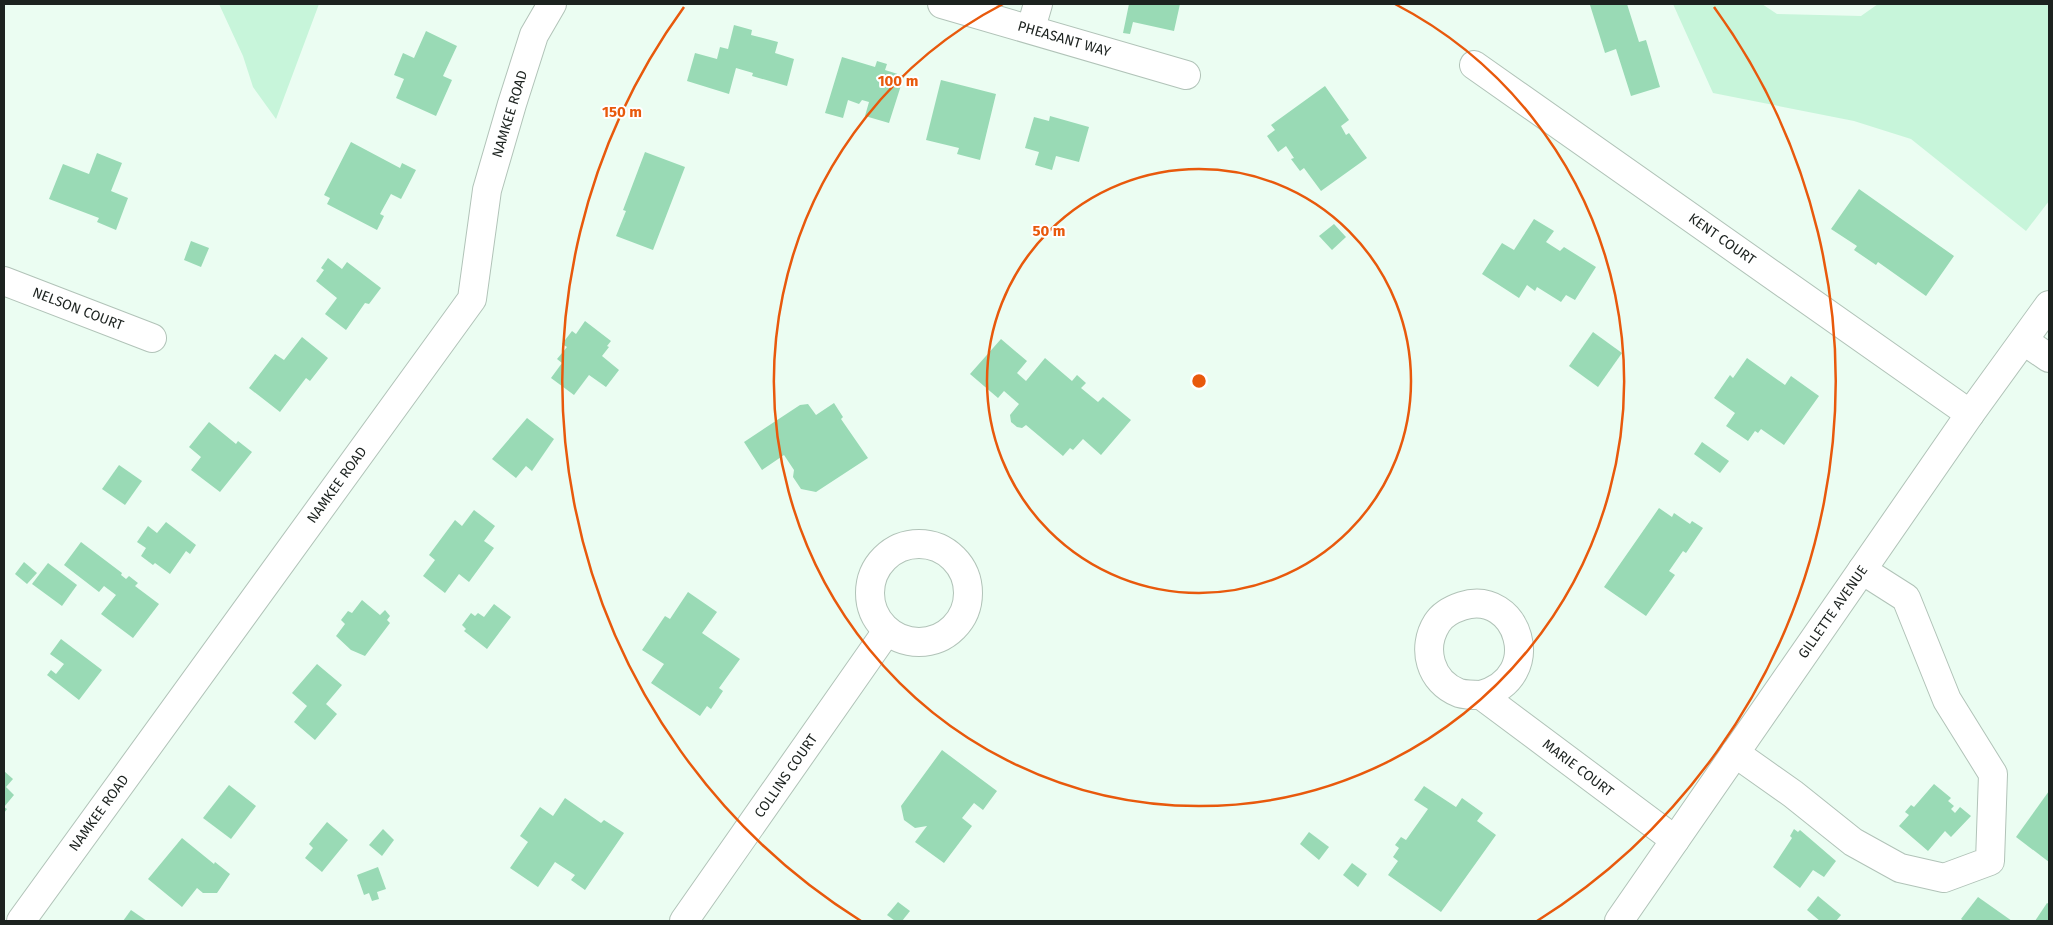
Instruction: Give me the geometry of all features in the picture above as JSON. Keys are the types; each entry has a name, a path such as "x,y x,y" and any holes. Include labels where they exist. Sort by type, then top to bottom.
{"street":[{"name":"NAMKEE ROAD","path":"21,921 472,299 487,190 534,35 552,4"},
{"name":"PHEASANT WAY","path":"942,4 1034,16 1186,75"},
{"name":"KENT COURT","path":"1474,65 1970,414"},
{"name":"NELSON COURT","path":"4,281 152,338"},
{"name":"GILLETTE AVENUE","path":"1619,921 1970,414 2049,305"},
{"path":"2024,341 2049,358"},
{"path":"1735,753 1793,794 1853,842 1900,868 1944,878 1990,861 1993,774 1947,700 1906,598 1862,570"},
{"name":"COLLINS COURT","path":"684,921 887,631"},
{"name":"MARIE COURT","path":"1481,695 1675,840"}],"green space":[{"path":"219,4 319,4 276,119 253,87 243,56"},
{"path":"1673,4 1762,4 1777,14 1861,16 1878,4 2049,4 2049,201 2026,231 1911,139 1854,121 1713,93"}],"building":[{"path":"1129,4 1180,4 1174,31 1133,22 1130,34 1123,33"},
{"path":"1627,4 1639,42 1646,40 1660,87 1631,96 1616,49 1605,53 1590,5"},
{"path":"734,25 752,30 751,35 778,42 775,53 794,59 787,86 752,76 753,73 736,68 729,94 687,81 695,53 717,59 720,47 728,49"},
{"path":"426,31 457,46 443,76 452,80 436,116 396,98 404,79 394,75 403,53 414,58"},
{"path":"842,57 875,67 877,61 887,64 885,70 904,76 889,123 865,116 869,102 862,100 859,104 848,100 843,118 825,113"},
{"path":"941,80 996,94 980,160 957,154 959,148 926,140"},
{"path":"1325,86 1349,120 1341,126 1346,135 1349,133 1367,158 1321,191 1304,168 1300,171 1291,159 1294,158 1286,146 1278,152 1267,136 1275,130 1271,125"},
{"path":"1050,116 1089,127 1079,162 1056,156 1052,170 1035,165 1039,152 1025,148 1034,117 1049,121"},
{"path":"351,142 400,168 402,163 416,170 401,199 391,194 380,214 384,216 377,230 327,204 330,198 324,195"},
{"path":"645,152 685,167 653,250 616,236 626,211 623,210"},
{"path":"97,153 122,163 111,191 128,198 116,230 97,222 99,218 49,199 63,164 89,174"},
{"path":"1859,189 1954,256 1926,296 1878,262 1876,265 1854,250 1857,246 1831,229"},
{"path":"1534,219 1554,231 1546,242 1560,251 1564,247 1596,267 1575,300 1566,295 1561,302 1537,287 1535,291 1527,285 1519,298 1482,274 1502,243 1514,250"},
{"path":"1334,224 1346,237 1332,250 1319,236"},
{"path":"191,241 209,248 201,267 184,260"},
{"path":"328,258 342,269 347,262 381,288 369,304 365,303 346,330 325,314 337,298 316,281 324,270 321,268"},
{"path":"585,321 611,341 602,356 619,370 606,387 589,375 574,395 551,378 562,363 557,359 567,347 562,344 572,331 576,334"},
{"path":"1593,332 1622,353 1598,387 1569,366"},
{"path":"302,337 328,358 310,381 306,378 280,412 249,388 275,354 284,360"},
{"path":"1001,339 1027,361 1017,373 1026,381 1045,358 1072,381 1077,375 1086,383 1081,388 1098,402 1103,397 1131,420 1101,455 1083,439 1073,450 1070,448 1063,456 1026,425 1022,428 1017,427 1011,422 1010,415 1019,404 1004,391 998,398 970,374"},
{"path":"1747,358 1785,385 1791,376 1819,396 1784,445 1761,429 1758,433 1755,431 1748,441 1726,426 1735,413 1714,398 1730,375 1733,378"},
{"path":"834,403 843,417 841,419 868,458 816,492 801,489 793,477 794,470 784,455 762,470 744,442 800,405 808,404 816,415"},
{"path":"527,418 554,439 532,471 526,466 516,478 492,459"},
{"path":"209,422 236,444 238,441 252,452 220,492 191,470 201,457 189,447"},
{"path":"1702,442 1729,461 1720,473 1694,454"},
{"path":"119,465 142,481 125,505 102,489"},
{"path":"1659,508 1672,517 1674,513 1690,524 1692,521 1703,528 1686,553 1683,551 1669,571 1675,575 1646,616 1604,587"},
{"path":"474,510 495,526 484,541 494,548 469,582 459,574 445,593 423,576 435,560 429,555 455,520 462,526"},
{"path":"166,522 196,545 190,554 186,551 170,574 141,556 146,548 137,542 148,526 157,533"},
{"path":"81,542 122,573 121,575 126,579 129,576 138,583 135,586 159,604 133,638 101,614 116,595 104,586 99,592 64,565"},
{"path":"24,562 37,573 27,584 15,574"},
{"path":"48,563 77,585 62,606 32,584"},
{"path":"688,592 717,612 702,633 740,659 719,688 723,691 711,709 707,706 700,716 651,683 664,664 642,650 665,616 670,619"},
{"path":"362,600 380,615 385,610 390,616 387,620 390,623 365,656 351,650 336,636 345,624 341,620 348,611 352,613"},
{"path":"494,604 511,617 487,649 464,631 466,629 462,625 471,613 475,616 478,613 484,617"},
{"path":"61,639 102,670 79,700 47,675 51,670 56,674 64,664 50,654"},
{"path":"317,664 342,685 326,704 337,714 315,740 294,722 307,706 292,693"},
{"path":"942,750 997,791 983,810 974,803 962,818 972,826 944,863 915,842 927,826 915,828 904,820 901,806"},
{"path":"4,771 13,779 6,787 14,795 4,807"},
{"path":"1934,784 1951,798 1948,801 1954,806 1951,809 1955,813 1960,807 1971,816 1951,837 1945,831 1928,851 1899,826 1909,815 1905,812 1911,805 1914,807"},
{"path":"229,785 256,806 231,839 203,818"},
{"path":"1424,786 1456,807 1462,798 1483,813 1477,821 1496,835 1441,912 1388,875 1398,861 1393,857 1399,848 1395,845 1401,837 1406,840 1428,809 1414,800"},
{"path":"2049,791 2049,862 2016,837"},
{"path":"565,798 601,823 604,820 624,833 585,890 571,880 575,875 555,862 538,887 510,868 528,842 520,836 540,807 553,816"},
{"path":"327,822 348,840 322,872 305,858 313,848 309,844"},
{"path":"383,829 394,840 382,856 369,845"},
{"path":"1794,829 1798,832 1800,830 1836,861 1824,877 1813,870 1800,888 1773,867 1792,838 1790,836"},
{"path":"1309,832 1329,847 1319,860 1300,844"},
{"path":"182,838 214,864 215,862 230,874 217,893 203,893 197,888 182,907 148,879"},
{"path":"1352,863 1367,874 1358,887 1343,875"},
{"path":"378,867 386,889 377,892 379,899 372,901 369,893 364,895 357,875"},
{"path":"1818,896 1841,915 1836,921 1820,921 1807,910"},
{"path":"1978,897 2012,921 1964,921 1961,919"},
{"path":"898,902 910,911 902,921 895,921 887,915"},
{"path":"2047,903 2049,904 2049,921 2035,921"},
{"path":"131,910 147,921 123,921"}]}
